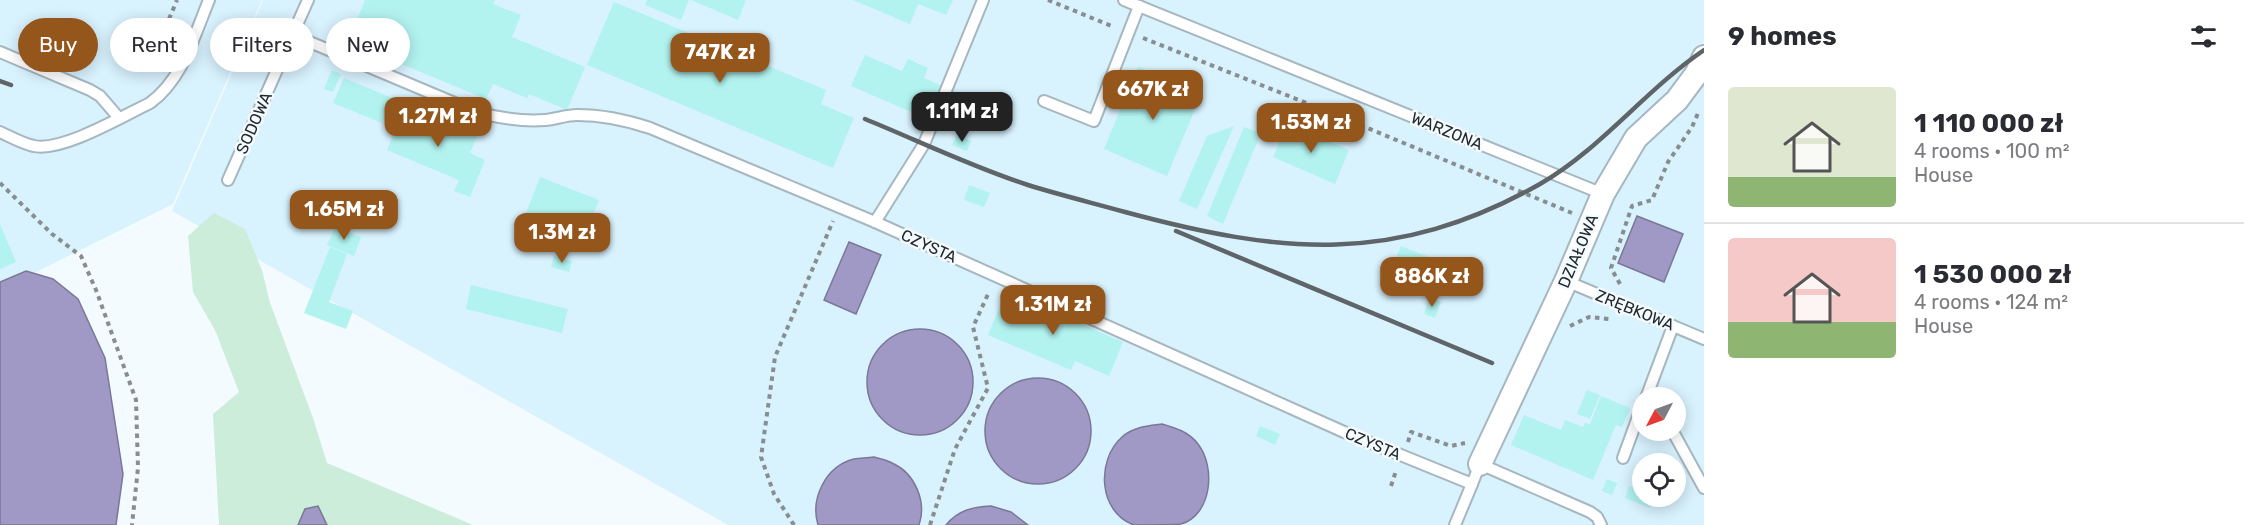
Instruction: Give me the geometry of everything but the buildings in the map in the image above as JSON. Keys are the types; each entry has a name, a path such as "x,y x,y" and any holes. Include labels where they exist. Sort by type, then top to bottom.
{"street":[{"name":"DZIAŁOWA","path":"1476,474 1566,281 1603,194 1636,138 1677,100 1698,73 1704,57"}],"lane":[{"path":"0,132 34,146 46,147 63,144 150,104 163,94 173,80 209,0"},
{"name":"SODOWA","path":"300,18 308,0"},
{"path":"875,222 924,144 983,0"},
{"name":"WARZONA","path":"1124,0 1603,194"},
{"path":"1044,101 1094,121 1139,6"},
{"name":"CZYSTA","path":"314,44 476,112 514,120 548,120 575,115 622,119 650,128 875,222 1344,432 1590,512 1597,517 1601,525"},
{"path":"0,52 100,96 119,118"},
{"name":"SODOWA","path":"228,180 276,72"},
{"name":"ZRĘBKOWA","path":"1566,281 1704,339"},
{"path":"1652,387 1673,326"},
{"path":"1623,458 1632,433"},
{"path":"1678,441 1704,488"},
{"path":"1455,525 1476,474"}],"path":[{"path":"1048,0 1329,112 1623,234"},
{"path":"0,183 52,234 81,256 96,290 136,400 138,468 132,525"},
{"path":"795,525 774,494 761,457 775,357 839,207"},
{"path":"930,525 955,449 988,388 973,327 997,276"}],"shaded area":[{"path":"0,0 262,0 254,18 210,18 210,72 231,72 173,204 28,276 0,287"},
{"path":"263,0 1704,0 1704,525 728,525 172,211 232,72 314,72 314,18 255,18"},
{"path":"1637,216 1683,234 1664,282 1618,263"},
{"path":"849,242 881,255 856,314 824,300"},
{"path":"26,271 53,279 78,299 105,358 123,474 116,525 0,525 0,282"},
{"path":"920,329 940,333 957,345 969,362 973,382 969,402 957,419 940,431 920,435 900,431 883,419 871,402 867,382 871,362 883,345 900,333"},
{"path":"1038,378 1058,382 1075,394 1087,411 1091,431 1087,451 1075,468 1058,480 1038,484 1018,480 1001,468 989,451 985,431 989,411 1001,394 1018,382"},
{"path":"1162,424 1191,436 1204,454 1209,477 1205,501 1191,519 1181,524 1134,525 1113,509 1108,498 1105,472 1108,459 1114,447 1126,434 1140,428"},
{"path":"874,457 900,468 913,481 920,498 919,525 818,525 816,504 818,494 828,476 844,463 854,459"},
{"path":"318,506 327,525 298,525 305,509"},
{"path":"991,506 1011,512 1028,525 946,525 966,510"}],"green space":[{"path":"214,213 245,229 262,270 270,303 313,418 327,463 473,525 219,525 213,414 239,392 215,330 193,292 188,236"}],"railway":[{"path":"865,119 1007,178 1125,212 1235,237 1286,243 1336,245 1386,240 1436,229 1487,210 1540,184 1583,154 1662,83 1704,50"},
{"path":"0,81 11,85"},
{"path":"1176,231 1492,363"}]}
